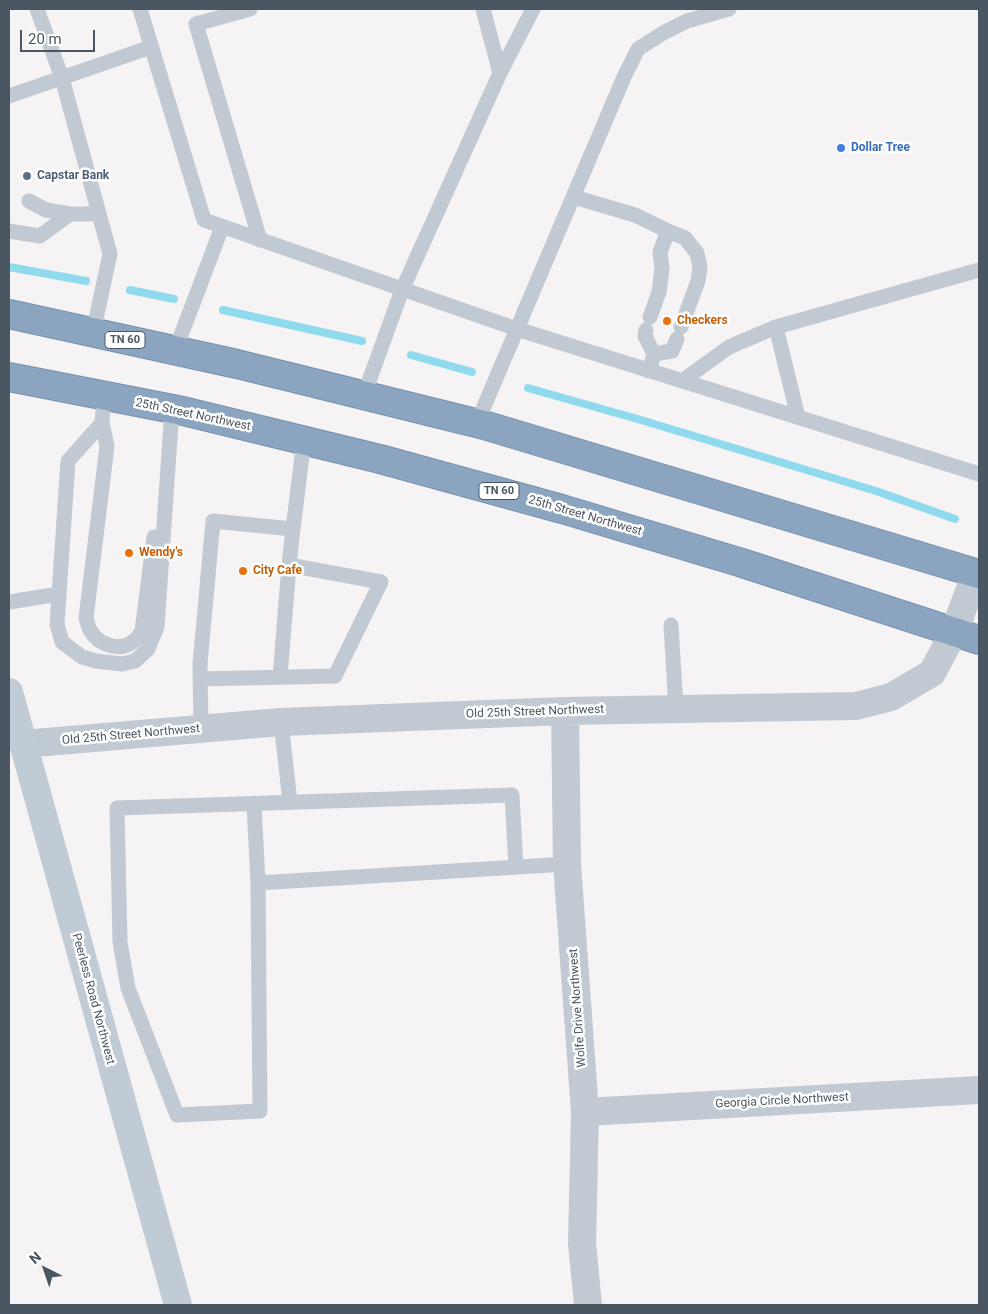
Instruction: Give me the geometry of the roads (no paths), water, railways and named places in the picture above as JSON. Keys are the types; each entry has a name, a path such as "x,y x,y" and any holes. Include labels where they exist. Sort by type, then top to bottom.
{"highway":[{"name":"TN 60","path":"9,314 237,364 477,423 978,570"},
{"name":"25th Street Northwest","path":"9,377 172,409 380,459 562,509 739,562 979,640"}],"street":[{"name":"Old 25th Street Northwest","path":"23,744 281,722 565,711 856,706 891,697 932,673 954,632 978,570"},
{"name":"Peerless Road Northwest","path":"9,692 178,1305"},
{"name":"Wolfe Drive Northwest","path":"565,711 567,864 586,1112 582,1243 588,1305"},
{"name":"Georgia Circle Northwest","path":"586,1112 979,1090"}],"lane":[{"path":"37,9 62,78 110,254 93,333"},
{"path":"140,9 204,220 517,329 979,474"},
{"path":"250,9 196,24 260,240"},
{"path":"483,9 500,73"},
{"path":"364,395 402,290 500,73 533,9"},
{"path":"477,423 638,49 662,33 687,21 729,9"},
{"path":"9,96 151,48"},
{"path":"574,197 635,214 685,238 697,253 700,266 698,281 672,351 654,354"},
{"path":"29,208 70,214 99,214"},
{"path":"9,230 40,236 70,214"},
{"path":"175,351 222,227"},
{"path":"649,370 654,354 645,336 659,292 662,269 660,252 668,231"},
{"path":"682,381 729,347 776,327 979,270"},
{"path":"776,327 798,417"},
{"path":"104,396 102,423 107,446 86,618 90,630 98,639 110,646 122,647 134,641 142,631 156,523 165,508"},
{"path":"102,423 68,461 57,624 62,642 82,657 96,661 122,664 135,661 148,649 157,627 172,409"},
{"path":"280,677 288,566 304,440"},
{"path":"201,729 201,654 213,521 293,529"},
{"path":"200,679 335,676 382,582 288,566"},
{"path":"9,602 59,594"},
{"path":"671,625 676,709"},
{"path":"281,722 290,802"},
{"path":"254,804 258,883 260,1111 177,1116 128,988 120,942 117,808 512,796 516,867"},
{"path":"258,883 567,864"}],"waterway":[{"path":"9,267 86,281"},
{"path":"130,290 174,299"},
{"path":"223,310 362,341"},
{"path":"411,355 472,372"},
{"path":"528,388 876,491 955,519"}],"place":[{"name":"Dollar Tree","path":"841,148"},
{"name":"Capstar Bank","path":"27,176"},
{"name":"Checkers","path":"667,321"},
{"name":"Wendy's","path":"129,553"},
{"name":"City Cafe","path":"243,571"}]}
